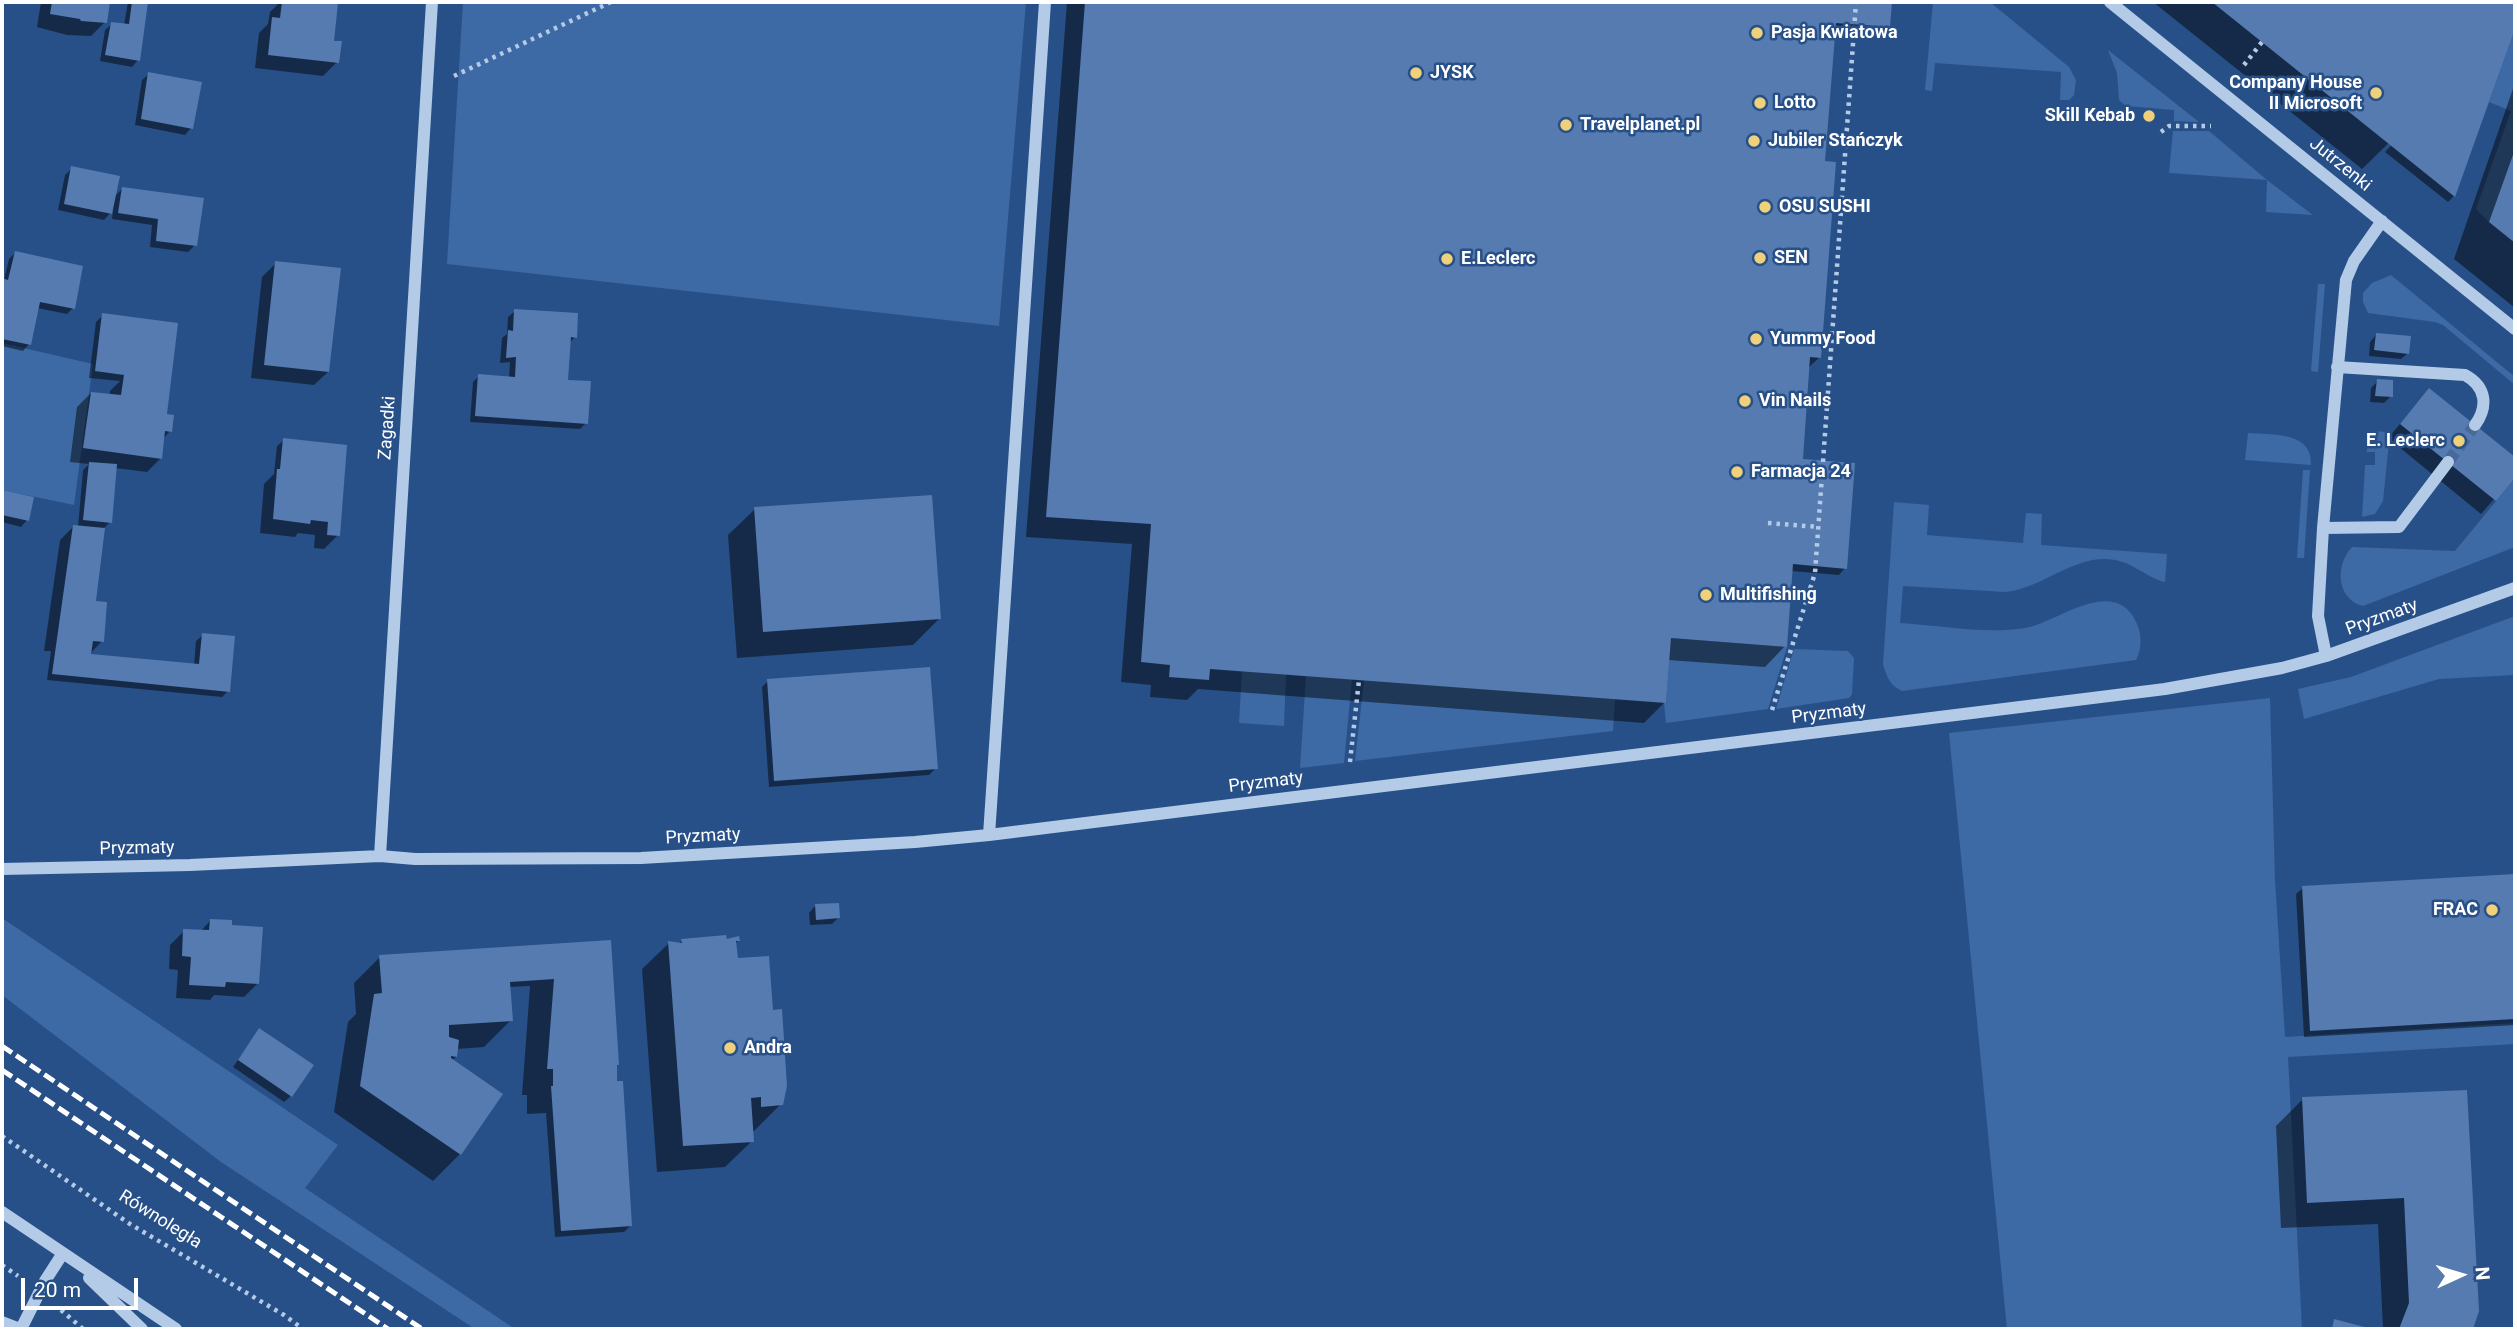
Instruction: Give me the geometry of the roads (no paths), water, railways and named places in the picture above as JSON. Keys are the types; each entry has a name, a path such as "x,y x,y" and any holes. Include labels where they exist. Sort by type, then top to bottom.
{"street":[{"name":"Zagadki","path":"380,856 432,2"},
{"path":"989,835 1045,2"},
{"name":"Jutrzenki","path":"2110,2 2515,329"},
{"path":"2326,656 2318,616 2323,528 2346,280 2354,261 2382,221"},
{"path":"2337,367 2465,375 2481,390 2485,402 2484,414 2475,425"},
{"path":"2323,528 2399,527 2448,462"},
{"name":"Pryzmaty","path":"2,869 190,865 380,856 415,859 641,858 915,842 989,835 2165,689 2282,668 2326,656 2515,588"},
{"path":"2,1212 176,1329"},
{"path":"2,1322 20,1329 63,1253"},
{"path":"63,1253 142,1329"}],"tunnel":[{"path":"2448,462 2475,425"}],"railway":[{"path":"2,1046 422,1329"},
{"path":"2,1070 388,1329"}],"place":[{"name":"Pasja Kwiatowa","path":"1757,33"},
{"name":"JYSK","path":"1416,73"},
{"name":"Company House II Microsoft","path":"2376,93"},
{"name":"Lotto","path":"1760,103"},
{"name":"Skill Kebab","path":"2149,116"},
{"name":"Travelplanet.pl","path":"1566,125"},
{"name":"Jubiler Stańczyk","path":"1754,141"},
{"name":"OSU SUSHI","path":"1765,207"},
{"name":"SEN","path":"1760,258"},
{"name":"E.Leclerc","path":"1447,259"},
{"name":"Yummy Food","path":"1756,339"},
{"name":"Vin Nails","path":"1745,401"},
{"name":"E. Leclerc","path":"2459,441"},
{"name":"Farmacja 24","path":"1737,472"},
{"name":"Multifishing","path":"1706,595"},
{"name":"FRAC","path":"2492,910"},
{"name":"Andra","path":"730,1048"}]}
